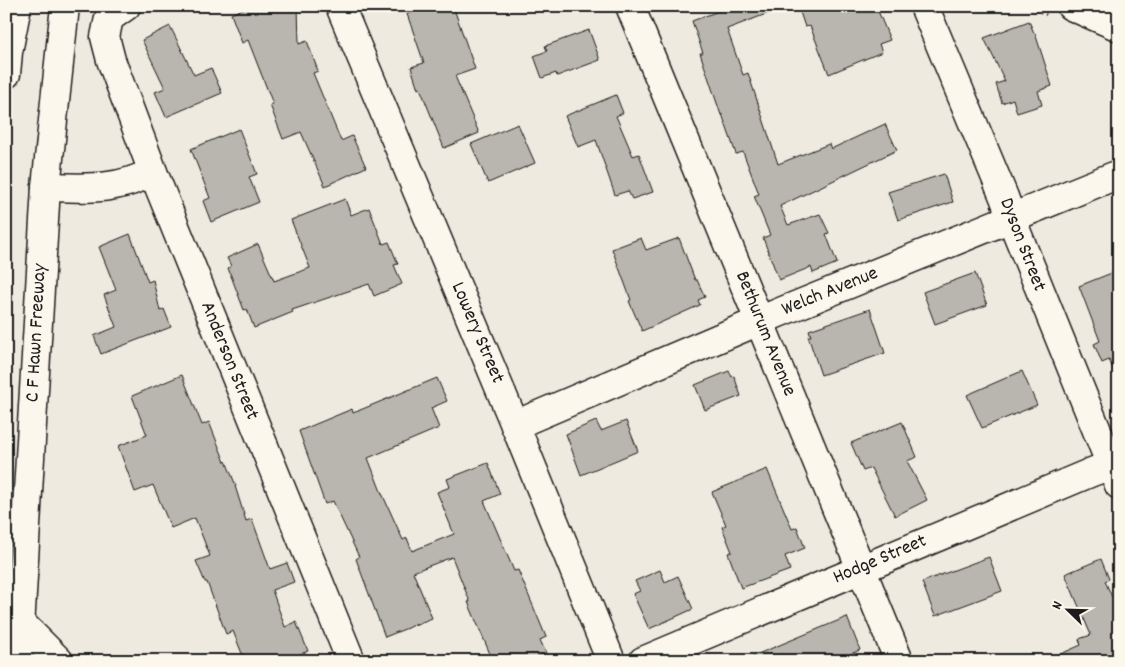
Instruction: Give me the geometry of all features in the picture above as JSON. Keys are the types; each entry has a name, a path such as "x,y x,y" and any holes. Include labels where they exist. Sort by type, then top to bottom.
{"main road":[{"path":"6,74 8,52 17,6"},
{"name":"C F Hawn Freeway","path":"18,661 46,187 65,6"},
{"name":"Anderson Street","path":"126,6 110,18 105,37 111,60 153,172 351,661"},
{"name":"Lowery Street","path":"340,6 515,425 611,661"},
{"name":"Bethurum Avenue","path":"630,6 899,661"},
{"name":"Dyson Street","path":"924,6 1116,471"},
{"path":"1071,6 1119,27"},
{"path":"46,187 112,187 134,182 153,172"},
{"name":"Welch Avenue","path":"515,425 760,321 1119,174"},
{"name":"Hodge Street","path":"643,661 1092,472 1116,471"},
{"path":"20,622 59,660"}],"building":[{"path":"250,6 298,6 299,44 307,41 318,71 313,73 341,141 352,136 366,167 325,186 301,132 283,139 270,105 273,104 248,40 242,43 231,14"},
{"path":"429,6 453,6 475,69 455,76 479,133 444,148 420,88 418,89 411,67 424,63 407,14"},
{"path":"732,6 782,6 782,8 727,29 743,75 748,73 778,164 829,144 831,149 885,124 897,150 780,206 788,225 820,214 829,233 826,234 837,263 813,273 811,267 779,280 763,238 770,235 754,196 759,194 743,152 736,154 700,53 703,53 692,21"},
{"path":"798,6 876,6 890,40 879,44 882,52 829,74 810,26 805,27"},
{"path":"1029,21 1035,33 1052,86 1038,91 1042,105 1017,113 1013,99 1002,103 996,84 1005,81 984,38"},
{"path":"170,26 194,75 211,68 222,93 166,117 155,92 165,88 142,40"},
{"path":"589,30 600,60 557,76 556,73 542,78 534,56 547,51 545,46"},
{"path":"616,95 623,113 616,116 633,156 639,154 653,192 632,199 628,191 615,195 596,140 578,147 565,116"},
{"path":"518,124 535,163 488,183 471,144"},
{"path":"239,129 257,174 249,177 259,202 211,222 203,201 210,198 191,149"},
{"path":"944,174 953,202 898,220 888,192"},
{"path":"345,199 351,215 369,208 383,244 389,242 398,264 394,265 402,284 374,296 369,284 292,310 293,312 254,328 247,309 244,310 228,268 231,266 227,258 258,244 274,281 310,268 291,220"},
{"path":"130,234 148,282 153,280 160,311 164,309 171,327 101,354 94,336 116,327 104,295 116,290 99,247"},
{"path":"641,238 646,250 679,238 695,280 697,280 705,297 698,300 700,305 642,331 629,301 631,300 612,249"},
{"path":"1119,270 1119,381 1109,360 1102,363 1094,344 1100,341 1079,286"},
{"path":"975,273 987,305 935,324 923,292"},
{"path":"870,309 885,353 821,375 808,336 811,336 809,330"},
{"path":"729,371 732,377 734,376 741,396 705,410 695,385"},
{"path":"1022,371 1037,405 982,428 967,395"},
{"path":"182,375 202,425 209,422 236,486 246,521 252,519 270,569 287,563 294,582 272,590 285,627 296,622 308,651 283,661 245,661 233,631 226,634 207,582 205,582 196,561 210,556 195,518 171,528 153,485 135,492 118,446 147,435 132,396"},
{"path":"437,378 447,401 431,408 439,428 368,458 403,540 407,538 412,551 454,534 437,492 450,487 447,479 488,463 500,494 484,501 514,571 518,570 546,637 540,640 546,653 529,661 493,661 468,602 470,602 452,557 413,572 432,618 385,637 356,559 359,557 333,501 325,504 299,431 352,409 353,413"},
{"path":"596,421 601,431 626,421 638,451 581,475 566,434"},
{"path":"902,422 917,457 907,461 927,500 895,516 871,468 863,471 851,443"},
{"path":"767,469 792,529 797,527 805,548 785,556 790,570 741,588 728,553 732,552 722,527 726,525 712,492"},
{"path":"989,557 1002,591 935,616 922,582"},
{"path":"1101,559 1109,579 1105,581 1119,613 1119,661 1045,661 1081,645 1079,639 1091,635 1065,574"},
{"path":"660,570 665,582 678,576 693,609 649,629 633,594 640,591 635,581"},
{"path":"847,617 860,650 834,661 741,661"}]}
